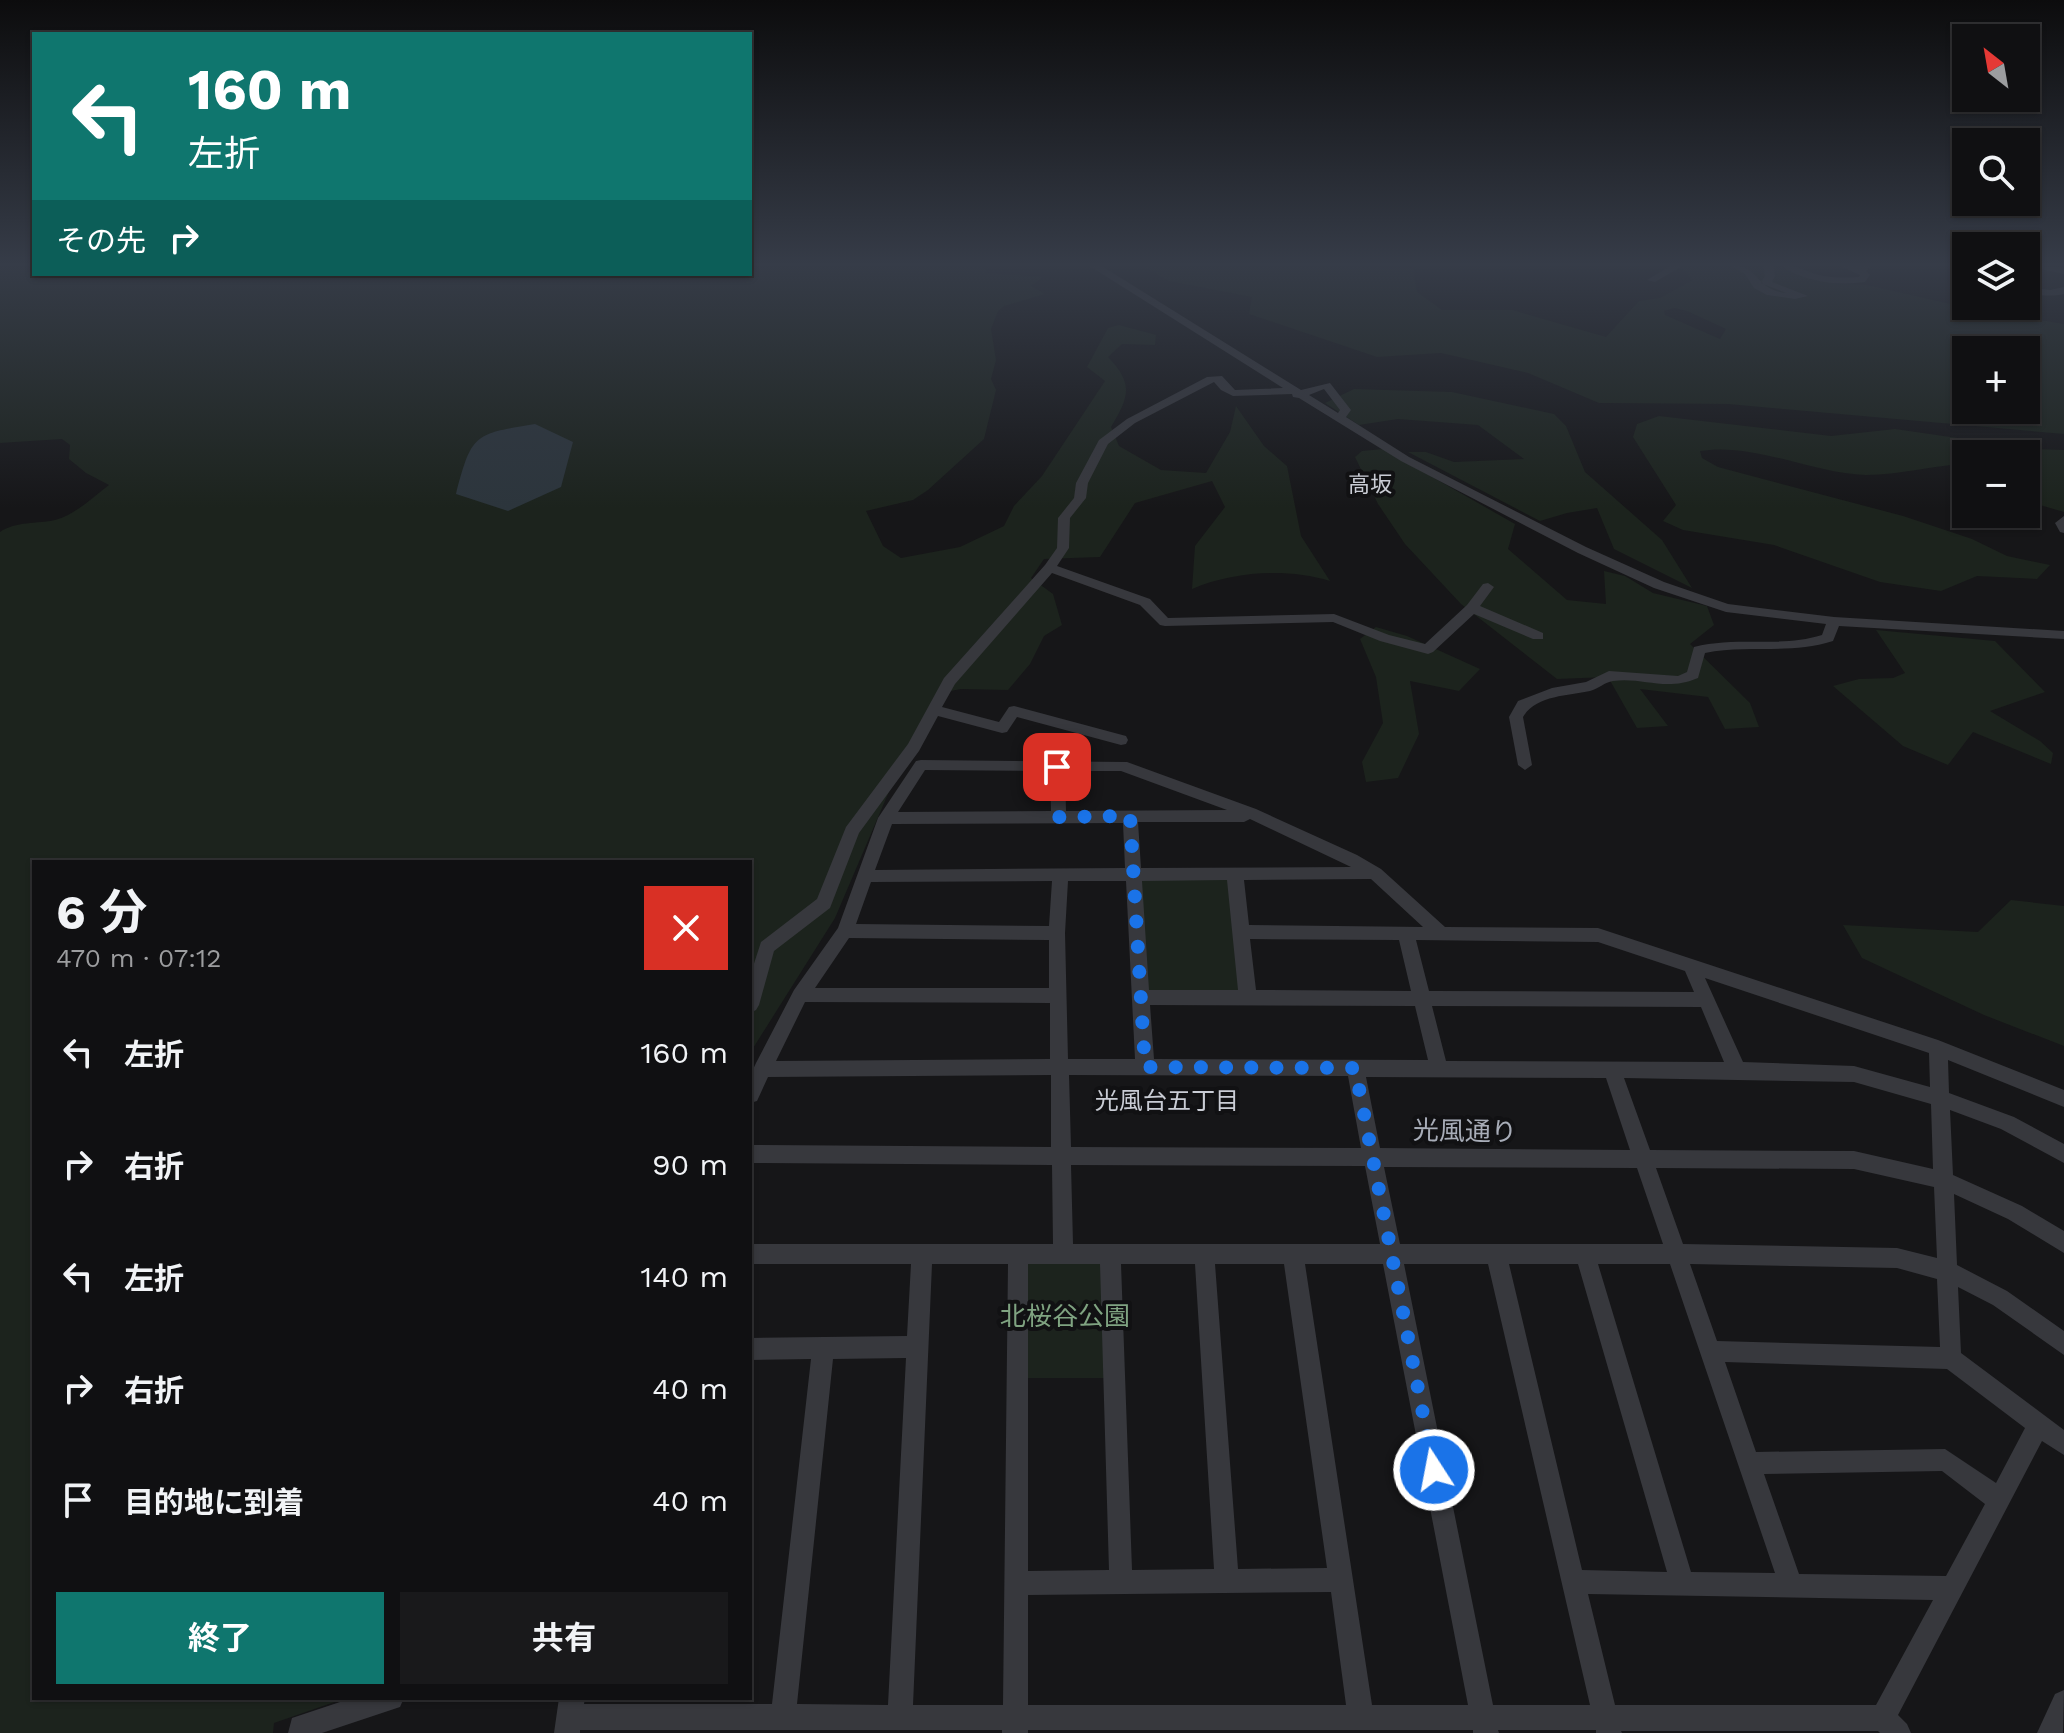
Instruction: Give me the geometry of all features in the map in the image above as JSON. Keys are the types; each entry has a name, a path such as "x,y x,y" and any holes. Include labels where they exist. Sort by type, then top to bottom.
{"street":[{"path":"1220,346 1419,466 1659,585 1726,608 1834,621 2064,635"},
{"path":"752,998 767,947 824,903 852,831 914,747 949,681 1050,568 1063,548 1064,518 1080,498 1082,483 1103,442 1131,421 1218,378 1233,393 1294,393 1326,385 1346,410 1339,419"},
{"path":"2064,520 2061,523 2064,529"},
{"path":"1050,568 1145,602 1165,622 1334,618 1385,638 1428,649 1472,608 1488,587"},
{"path":"1472,608 1538,636"},
{"path":"1525,765 1516,717 1523,705 1557,691 1589,686 1609,676 1679,681 1693,675 1699,650 1717,645 1809,646 1828,638 1834,621"},
{"path":"935,710 1002,728 1014,711 1121,740"},
{"path":"752,1091 800,995 845,931 886,818 921,765 1122,766 1257,816 1375,873 1442,934"},
{"path":"1057,767 1059,817"},
{"path":"1130,816 1145,1067"},
{"path":"886,818 1257,816"},
{"path":"866,876 1375,873"},
{"path":"1060,875 1057,933 1063,1254"},
{"path":"1235,875 1248,998"},
{"path":"845,931 1057,933"},
{"path":"1241,932 1598,935 1938,1048 2064,1099"},
{"path":"1406,933 1439,1069"},
{"path":"1691,966 1737,1070"},
{"path":"800,995 1059,996"},
{"path":"1141,997 1705,1000"},
{"path":"1938,1048 1951,1358"},
{"path":"1355,1068 1484,1725"},
{"path":"762,1069 1612,1069 1854,1074 1940,1098 2007,1123 2064,1154"},
{"path":"1612,1069 1791,1584"},
{"name":"光風通り","path":"752,1154 1854,1160 1900,1167 1986,1196 2064,1243"},
{"path":"752,1254 1676,1254 1897,1258 1945,1270 2000,1298 2064,1344"},
{"path":"900,1717 922,1254"},
{"path":"1015,1725 1018,1254"},
{"path":"1110,1254 1121,1582"},
{"path":"1204,1254 1227,1581"},
{"path":"1293,1254 1361,1718"},
{"path":"1496,1254 1575,1582 1606,1726"},
{"path":"1585,1254 1682,1583"},
{"path":"752,1349 918,1347"},
{"path":"783,1717 823,1348"},
{"path":"1710,1351 1951,1358 2064,1444"},
{"path":"570,1716 675,1707 783,1717 900,1717 1015,1725 1361,1718 1484,1725 1891,1726 1952,1588 2039,1425"},
{"path":"1749,1463 1945,1460 1999,1500"},
{"path":"1016,1583 1342,1580"},
{"path":"1575,1582 1952,1588"},
{"path":"301,1733 301,1727 385,1700"},
{"path":"2050,1733 2064,1703"}],"green space":[{"path":"0,346 994,346 996,360 991,379 996,390 984,439 913,500 866,511 883,546 901,558 960,547 1004,526 1014,506 1042,476 1105,381 1087,367 1098,346 1120,346 1108,357 1122,375 1126,391 1122,407 1111,427 1119,446 1161,470 1206,473 1230,432 1236,406 1264,446 1287,466 1301,536 1330,581 1296,574 1261,573 1225,578 1192,589 1195,546 1225,507 1212,481 1135,503 1100,557 1044,559 1031,578 1053,594 1062,625 1044,636 1030,664 1008,690 961,689 940,693 911,740 835,918 752,1050 752,860 32,860 32,1700 340,1700 274,1723 273,1733 0,1733 0,532 20,524 62,518 109,485 86,473 69,459 70,445 62,439 0,443"},
{"path":"1344,346 1952,346 1952,424 1728,404 1599,403 1528,373 1441,353 1377,357"},
{"path":"2040,346 2064,346 2064,434 1952,424 2040,424"},
{"path":"1354,389 1452,392 1554,414 1566,426 1585,472 1662,540 1692,588 1614,549 1597,508 1540,521 1408,452 1426,452 1454,462 1524,459 1478,425 1398,419 1359,425 1325,403"},
{"path":"1659,416 1831,436 1895,429 1971,440 1952,440 1952,465 1866,475 1826,470 1763,454 1721,449 1700,451 1702,458 1718,467 1903,516 1972,539 2007,556 2050,565 2037,579 1977,576 1941,591 1880,582 1774,545 1683,530 1663,521 1676,505 1633,437 1637,424"},
{"path":"1383,449 1515,524 1508,549 1567,600 1606,604 1604,571 1625,576 1653,593 1707,606 1714,625 1690,644 1750,703 1759,727 1725,729 1708,697 1640,689 1668,726 1637,728 1608,677 1557,679 1461,604 1405,544 1378,504 1355,457 1362,451"},
{"path":"2040,449 2064,450 2064,512 2040,505"},
{"path":"1376,627 1407,636 1480,669 1459,691 1410,681 1419,734 1398,778 1366,782 1362,762 1383,723 1376,677 1360,639"},
{"path":"1876,630 1995,641 2045,692 1990,711 2040,741 2053,753 2051,764 1973,732 1948,765 1903,746 1833,686 1859,679 1893,678 1905,673"},
{"path":"1133,874 1235,875 1248,998 1141,997"},
{"path":"2011,900 2064,906 2064,1046 1984,1015 1862,958 1843,925 1978,932"},
{"name":"北桜谷公園","path":"1018,1254 1110,1254 1114,1378 1017,1378"}],"shaded area":[{"path":"535,424 573,442 561,487 508,511 456,494 466,459 478,440 499,431"}],"district":[{"name":"高坂","path":"1370,484"},
{"name":"光風台五丁目","path":"1167,1101"}],"route":[{"path":"1057,767 1059,817 1130,816 1145,1067 1355,1068 1434,1470"}]}
